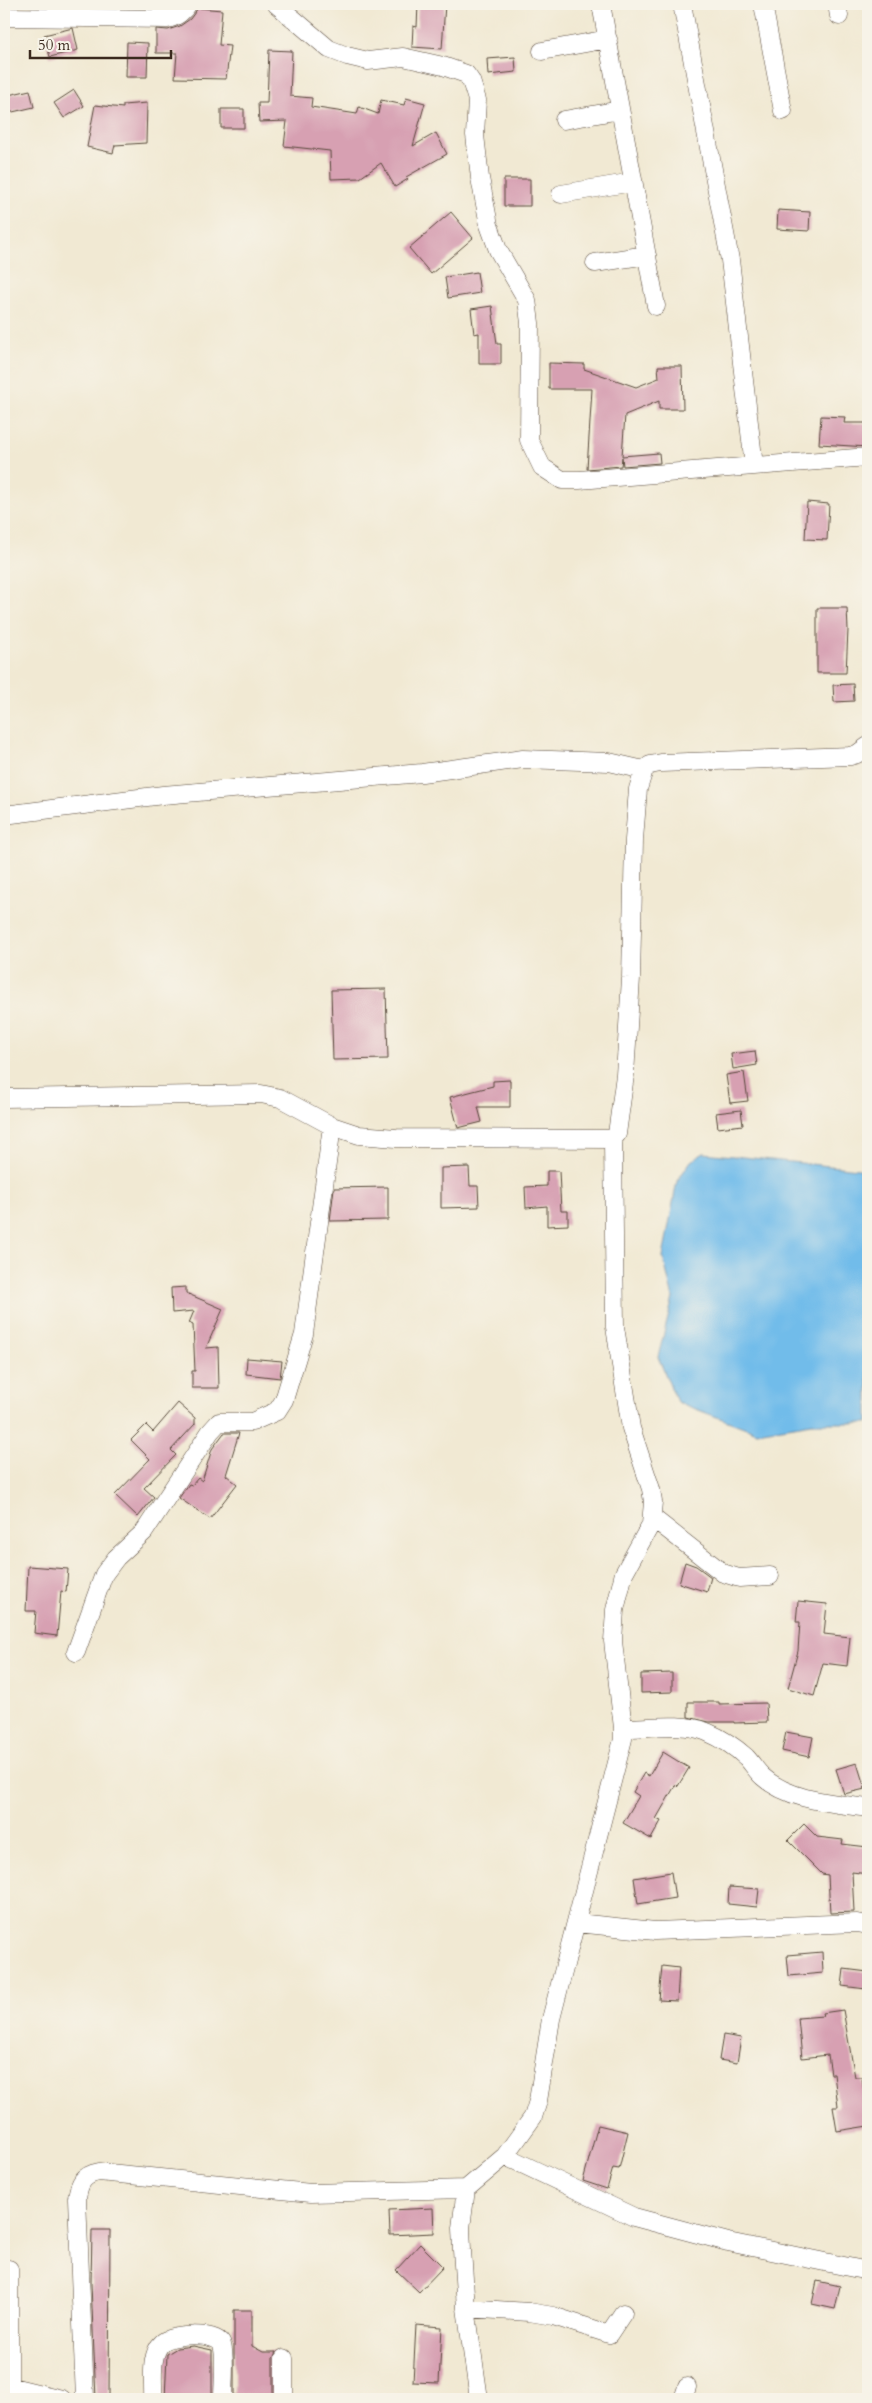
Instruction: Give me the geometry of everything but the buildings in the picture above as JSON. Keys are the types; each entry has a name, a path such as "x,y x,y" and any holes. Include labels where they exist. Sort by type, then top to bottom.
{"street":[{"path":"4,17 168,19 180,14 188,4"},
{"path":"276,4 329,49 347,56 368,60 403,57 443,66 466,74 471,82 477,100 475,135 480,178 489,225 498,250 527,300 530,323 530,440 535,456 542,467 562,480 580,480 868,458"},
{"path":"601,4 656,306"},
{"path":"682,4 730,260 754,466"},
{"path":"763,4 783,112"},
{"path":"542,51 608,39"},
{"path":"564,120 620,110"},
{"path":"561,194 633,182"},
{"path":"595,263 647,255"},
{"path":"85,2399 77,2198 82,2180 88,2174 99,2172 311,2194 466,2189 504,2156 533,2117 538,2101 551,2019 577,1924 623,1739 613,1641 615,1610 624,1572 652,1518 651,1489 631,1428 615,1327 613,1139 617,1134 625,1075 631,978 634,840 640,777 650,765 661,763 850,756 858,754 868,746"},
{"path":"4,815 163,795 422,773 523,759 609,762 644,770"},
{"path":"4,1098 261,1094 280,1098 332,1126 359,1135 396,1138 613,1139"},
{"path":"76,1652 104,1574 116,1558 144,1532 210,1432 219,1422 252,1422 277,1411 284,1400 304,1334 332,1126"},
{"path":"652,1518 724,1574 739,1578 770,1576"},
{"path":"623,1728 688,1728 705,1731 724,1740 746,1757 762,1777 779,1788 797,1795 868,1808"},
{"path":"577,1924 655,1931 857,1923 868,1925"},
{"path":"504,2156 634,2217 728,2242 868,2271"},
{"path":"466,2189 461,2228 466,2308 479,2399"},
{"path":"9,2269 6,2386 62,2399"},
{"path":"466,2308 530,2312 553,2316 609,2334 623,2313"},
{"path":"153,2399 154,2360 162,2342 170,2338 210,2335 217,2339 222,2346 223,2399"},
{"path":"284,2358 284,2399"}],"water":[{"path":"704,1153 868,1170 868,1423 812,1423 757,1432 677,1402 658,1357 673,1298 663,1257 677,1181 691,1161"}]}
